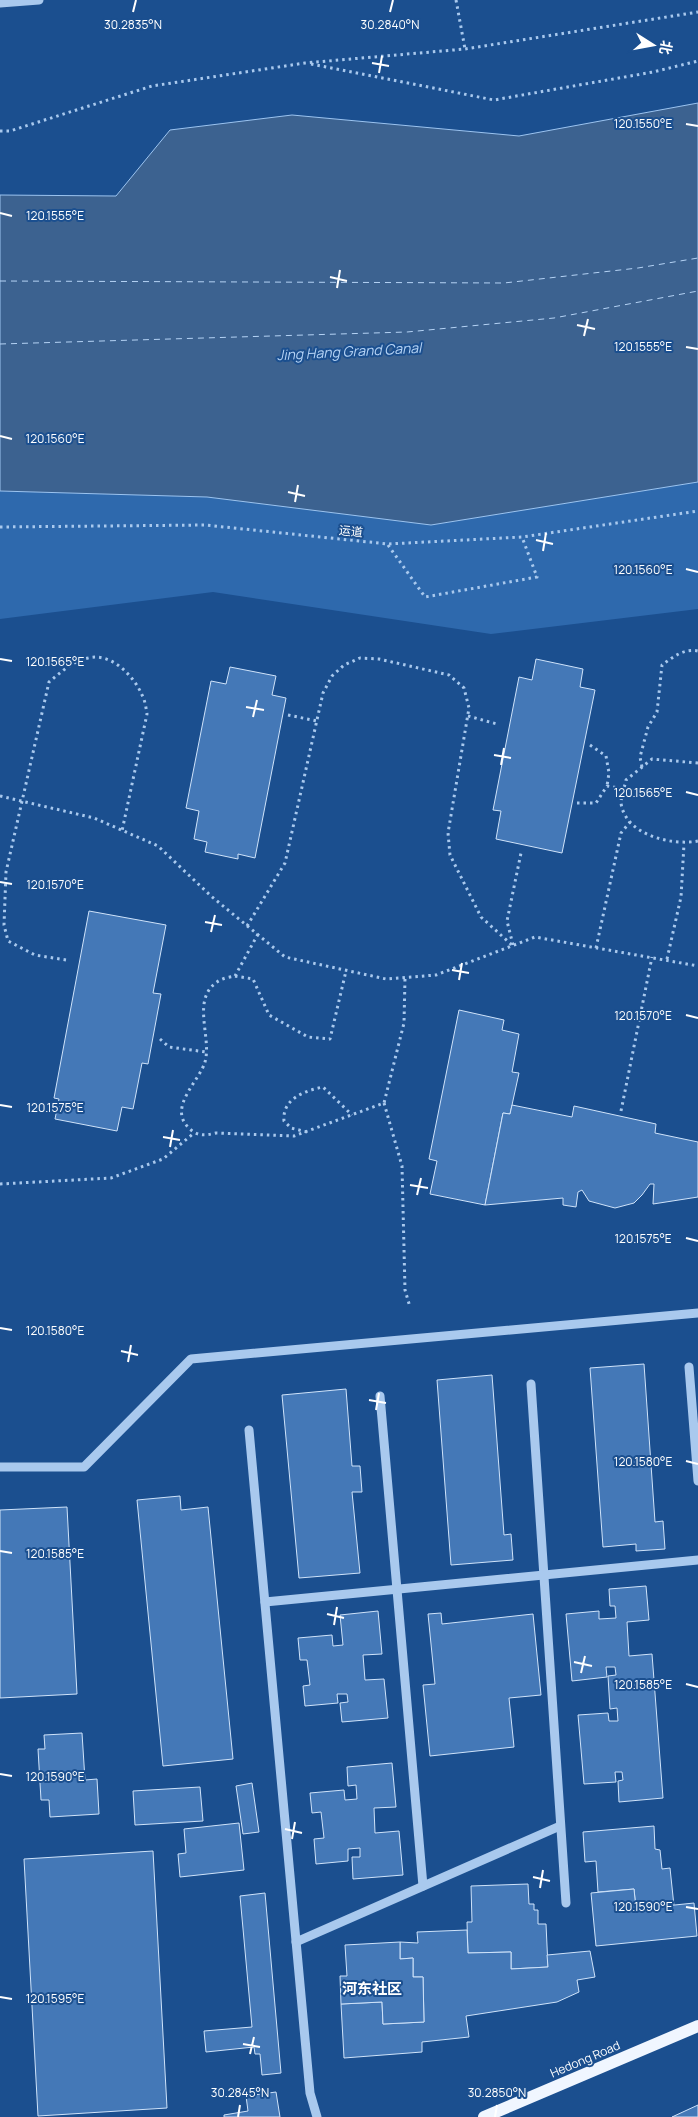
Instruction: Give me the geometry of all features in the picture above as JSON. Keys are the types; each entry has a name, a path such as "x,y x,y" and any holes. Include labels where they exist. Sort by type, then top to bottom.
{"main road":[{"name":"Hedong Road","path":"484,2117 698,2026"}],"street":[{"path":"0,3 39,0"},
{"path":"0,1467 84,1467 191,1359 698,1313"},
{"path":"689,1367 698,1481"},
{"path":"531,1384 566,1902"},
{"path":"380,1396 423,1886"},
{"path":"249,1430 310,2093 317,2117"},
{"path":"265,1602 698,1560"},
{"path":"296,1942 560,1826"}],"path":[{"path":"456,0 465,49"},
{"path":"0,130 10,130 152,86 305,63 465,49 698,12"},
{"path":"305,63 494,100 654,72 698,61"},
{"name":"运道","path":"0,527 205,525 388,544 522,537 698,511"},
{"path":"388,544 425,597 537,577 522,537"},
{"path":"642,767 640,757 648,727 657,712 662,665 675,655 691,649 698,650"},
{"path":"66,960 36,955 8,941 4,925 6,872 49,682 65,668 90,657 111,661 127,673 143,695 147,714 122,831"},
{"path":"247,926 285,863 323,693 332,676 344,665 360,658 379,659 449,676 464,688 469,708 448,833 450,856 481,917 513,946"},
{"path":"288,715 317,721"},
{"path":"468,716 498,724"},
{"path":"577,803 596,803 607,786 609,773 606,756 590,745"},
{"path":"698,763 652,759 626,780 621,803 630,822 650,836 684,844 698,841"},
{"path":"607,786 624,789"},
{"path":"0,796 94,818 158,846 211,896 285,957 386,979 404,978 436,975 535,937 652,956 698,966"},
{"path":"596,948 621,833 630,822"},
{"path":"667,959 681,897 684,844"},
{"path":"513,946 507,921 521,853"},
{"path":"235,976 258,934"},
{"path":"620,1112 652,956"},
{"path":"346,971 330,1039 308,1037 269,1015 253,979 235,976 217,981 208,994 203,1007 206,1052 202,1069 185,1098 182,1112 185,1124 194,1133 205,1135 216,1133 294,1136 384,1103"},
{"path":"404,978 404,1023 384,1103 402,1166 405,1290 410,1307"},
{"path":"160,1039 169,1047 206,1052"},
{"path":"307,1132 291,1128 284,1121 283,1112 292,1100 306,1090 323,1087 352,1115"},
{"path":"0,1184 111,1178 163,1159 194,1133"}],"shaded area":[{"path":"698,482 698,609 491,634 213,592 0,619 0,491 207,497 431,525"}],"water":[{"name":"Jing Hang Grand Canal","path":"698,103 698,482 431,525 207,497 0,491 0,195 116,196 170,130 292,115 519,136"}],"building":[{"path":"536,659 583,669 580,687 595,690 562,853 496,839 501,811 493,810 519,677 532,680"},
{"path":"230,667 276,676 272,695 286,698 255,858 238,854 238,859 205,852 207,842 194,839 199,811 186,808 211,681 226,684"},
{"path":"89,911 166,925 153,993 161,994 148,1064 142,1063 133,1109 122,1107 117,1131 55,1119 59,1099 54,1098"},
{"path":"459,1010 504,1020 502,1030 519,1034 512,1072 519,1073 510,1114 503,1113 485,1205 430,1194 437,1161 429,1159"},
{"path":"512,1105 572,1117 574,1106 656,1124 655,1133 698,1142 698,1197 653,1204 654,1184 650,1184 634,1203 615,1208 589,1201 582,1190 578,1192 576,1207 563,1205 563,1198 485,1205 503,1113 510,1114"},
{"path":"644,1364 655,1522 663,1521 665,1549 636,1551 636,1544 603,1547 590,1368"},
{"path":"492,1375 504,1535 511,1534 513,1560 451,1565 437,1380"},
{"path":"346,1389 352,1466 360,1466 362,1492 352,1492 360,1573 299,1578 282,1395"},
{"path":"180,1496 181,1510 208,1507 233,1759 163,1766 137,1500"},
{"path":"67,1507 77,1694 0,1698 0,1510"},
{"path":"646,1586 649,1620 627,1622 629,1656 652,1654 663,1798 619,1802 618,1781 623,1780 622,1772 615,1772 616,1782 584,1784 578,1715 608,1713 609,1721 618,1721 617,1708 610,1709 608,1676 616,1675 615,1667 606,1667 607,1677 572,1681 566,1614 599,1611 599,1619 616,1618 615,1606 610,1606 609,1589"},
{"path":"378,1611 382,1654 363,1655 365,1680 384,1679 388,1718 342,1722 340,1703 348,1702 347,1694 337,1694 338,1703 305,1706 303,1686 310,1685 307,1660 300,1660 298,1638 332,1635 333,1646 343,1645 340,1615"},
{"path":"441,1613 442,1624 533,1614 541,1695 509,1698 514,1747 430,1756 423,1685 435,1684 428,1614"},
{"path":"82,1733 85,1780 97,1779 99,1814 50,1817 49,1800 41,1800 38,1749 45,1749 44,1735"},
{"path":"392,1763 396,1807 374,1808 375,1833 399,1831 403,1875 353,1879 352,1857 360,1857 360,1848 348,1849 348,1861 316,1864 314,1839 324,1838 321,1812 312,1813 310,1793 344,1790 345,1800 357,1799 356,1785 348,1786 347,1767"},
{"path":"252,1783 259,1832 243,1834 236,1786"},
{"path":"200,1787 203,1821 135,1825 133,1791"},
{"path":"239,1823 244,1870 180,1877 178,1854 186,1853 184,1829"},
{"path":"654,1826 655,1849 660,1850 662,1869 670,1868 674,1906 636,1909 634,1889 598,1892 596,1861 585,1862 583,1832"},
{"path":"153,1851 167,2108 38,2116 24,1859"},
{"path":"528,1884 529,1904 534,1904 534,1910 538,1910 538,1924 546,1924 548,1967 511,1969 511,1952 468,1953 467,1922 472,1922 471,1886"},
{"path":"634,1889 636,1909 694,1903 697,1936 596,1946 591,1893"},
{"path":"265,1893 281,2073 262,2075 260,2054 255,2054 254,2047 206,2052 204,2031 252,2027 240,1896"},
{"path":"467,1930 468,1953 511,1952 511,1969 548,1967 547,1955 590,1951 595,1977 577,1980 579,1992 557,2002 466,2016 469,2037 422,2042 422,2052 344,2058 341,2004 382,2002 383,2024 424,2022 423,1977 413,1977 413,1958 400,1959 400,1942 418,1943 417,1932"},
{"path":"400,1942 400,1959 413,1958 413,1977 423,1977 424,2022 383,2024 382,2002 341,2004 340,1976 347,1976 345,1945"},
{"path":"276,2092 280,2117 224,2117 224,2115 248,2111 246,2096"},
{"path":"698,2105 698,2117 672,2117"}],"ferry route":[{"path":"0,281 504,283 638,268 698,258"},
{"path":"0,344 407,332 554,318 698,291"}],"district":[{"name":"河东社区","path":"372,1988"}]}
